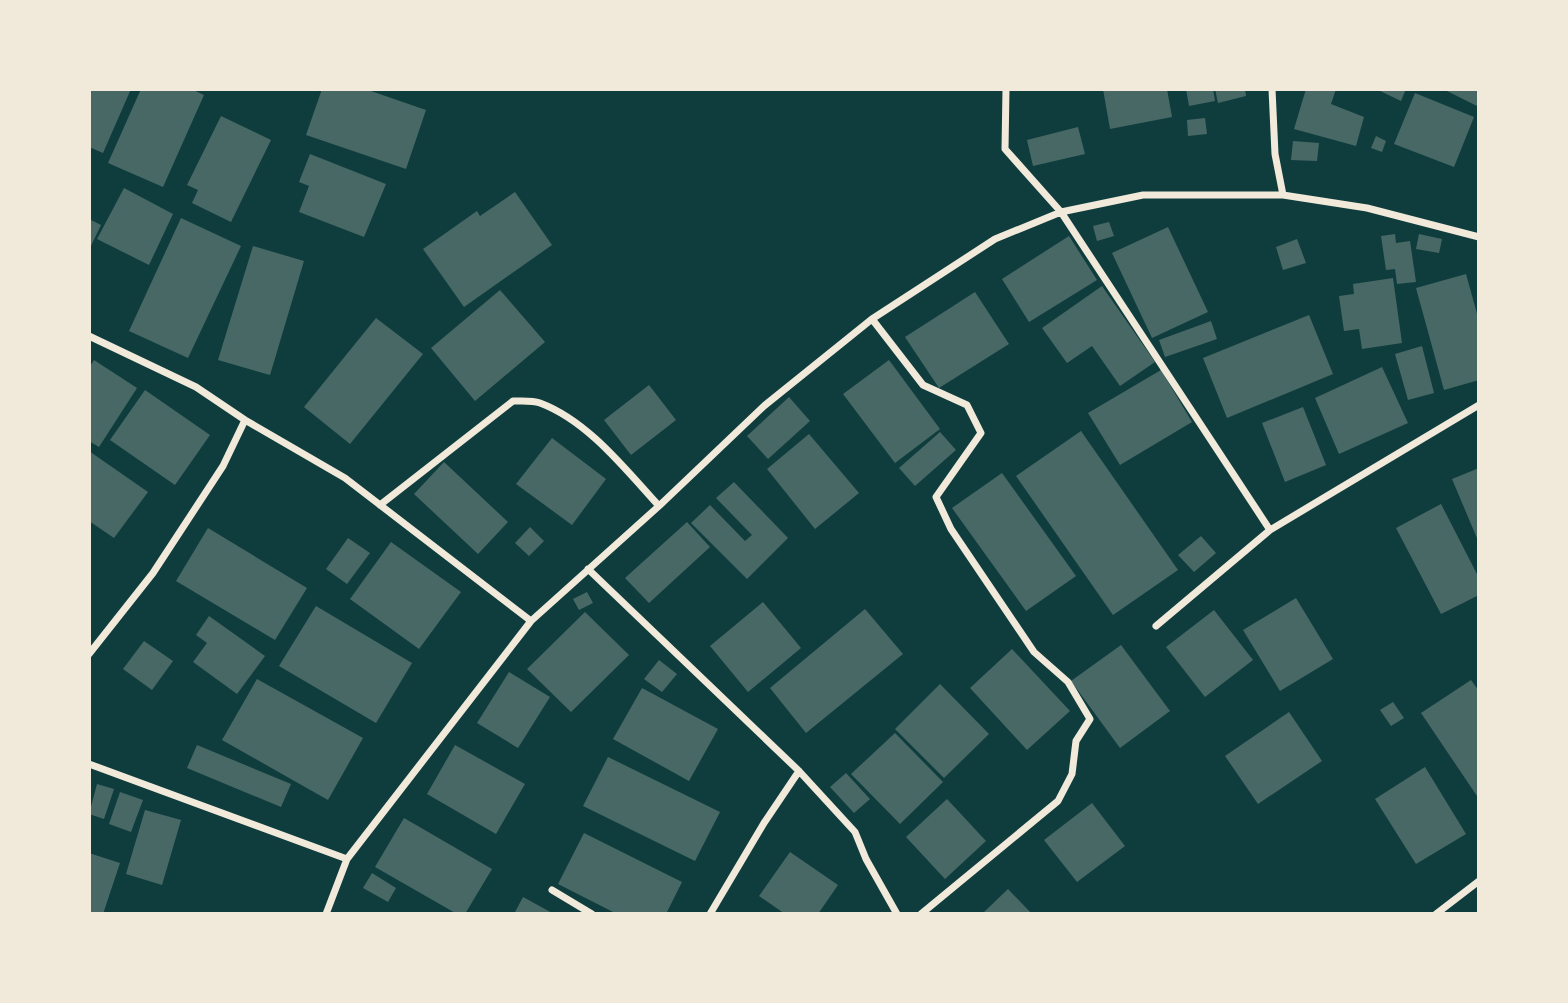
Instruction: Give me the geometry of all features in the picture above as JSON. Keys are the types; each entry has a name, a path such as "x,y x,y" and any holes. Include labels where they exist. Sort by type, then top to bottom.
{"street":[{"path":"1006,89 1005,149 1061,212 1270,530"},
{"path":"1272,89 1275,154 1283,195"},
{"path":"326,914 347,859 531,621 659,506 764,406 872,319 995,239 1061,212 1143,195 1283,195 1367,208 1479,237"},
{"path":"872,319 923,385 967,405 981,433 936,497 951,529 1034,652 1068,682 1090,719 1076,741 1072,774 1058,800 921,914"},
{"path":"89,335 196,387 245,420 345,478 531,621"},
{"path":"380,505 513,401 538,402 578,425 622,466 659,506"},
{"path":"1156,626 1270,530 1479,405"},
{"path":"89,653 153,573 223,466 245,420"},
{"path":"588,569 799,771 855,832 866,859 897,914"},
{"path":"89,764 347,859"},
{"path":"710,914 764,823 799,771"},
{"path":"1436,914 1479,881"},
{"path":"552,890 592,914"}],"building":[{"path":"89,89 131,89 103,153 89,147"},
{"path":"141,89 191,89 204,95 163,187 108,163"},
{"path":"322,89 365,89 426,110 406,169 306,135"},
{"path":"1103,89 1167,89 1172,117 1110,129"},
{"path":"1186,89 1213,89 1215,101 1189,106"},
{"path":"1215,89 1245,89 1246,96 1218,103"},
{"path":"1306,89 1336,89 1331,104 1364,117 1356,146 1294,129"},
{"path":"1376,89 1406,89 1401,101"},
{"path":"1443,89 1479,89 1479,102 1477,106"},
{"path":"1415,93 1474,117 1454,167 1394,144"},
{"path":"221,116 271,140 231,222 192,203 198,190 187,185"},
{"path":"1205,118 1207,134 1188,136 1187,120"},
{"path":"1078,127 1085,154 1033,166 1027,140"},
{"path":"1376,136 1386,141 1382,152 1371,148"},
{"path":"1293,141 1319,143 1317,161 1291,160"},
{"path":"310,154 386,184 364,237 299,212 309,186 299,182"},
{"path":"124,188 173,214 149,265 97,239"},
{"path":"515,192 552,245 464,307 423,249 477,211 480,216"},
{"path":"181,218 241,246 188,358 129,331"},
{"path":"89,219 101,225 89,250"},
{"path":"1109,222 1114,236 1097,241 1093,226"},
{"path":"1168,227 1208,312 1152,338 1112,253"},
{"path":"1395,234 1396,243 1410,241 1416,282 1397,284 1395,269 1386,270 1381,236"},
{"path":"1419,234 1442,239 1439,253 1416,249"},
{"path":"1069,236 1097,280 1029,322 1002,279"},
{"path":"1297,239 1306,263 1283,270 1276,247"},
{"path":"253,246 304,261 270,375 218,360"},
{"path":"1466,274 1479,321 1479,380 1444,390 1416,288"},
{"path":"1393,278 1402,343 1362,349 1359,329 1344,331 1339,296 1354,294 1353,284"},
{"path":"1102,286 1155,362 1120,386 1092,346 1067,363 1042,328"},
{"path":"500,290 545,342 475,401 431,348"},
{"path":"975,292 1009,344 939,388 905,337"},
{"path":"1309,315 1333,374 1227,418 1203,358"},
{"path":"376,318 423,354 350,444 304,407"},
{"path":"1211,321 1217,339 1165,357 1159,340"},
{"path":"1422,346 1434,393 1408,400 1395,354"},
{"path":"94,360 137,388 99,447 89,441 89,368"},
{"path":"889,360 940,429 895,463 843,394"},
{"path":"1382,367 1408,423 1339,454 1315,398"},
{"path":"1161,370 1192,422 1120,465 1088,413"},
{"path":"649,385 676,420 631,455 604,420"},
{"path":"145,390 210,435 175,485 110,440"},
{"path":"789,397 810,421 768,459 747,436"},
{"path":"1303,407 1326,465 1285,482 1262,423"},
{"path":"1081,431 1178,570 1113,615 1016,476"},
{"path":"940,432 956,450 915,486 899,468"},
{"path":"809,434 859,493 815,529 767,469"},
{"path":"552,438 606,479 572,525 516,484"},
{"path":"89,451 148,492 114,538 89,521"},
{"path":"444,462 508,522 478,554 414,494"},
{"path":"1479,468 1479,543 1452,479"},
{"path":"1002,473 1076,576 1026,611 952,508"},
{"path":"734,482 788,538 747,579 691,523 710,505 745,541 752,535 716,498"},
{"path":"1441,504 1479,578 1479,595 1441,614 1396,528"},
{"path":"687,522 710,547 649,603 625,578"},
{"path":"530,527 544,541 529,556 515,543"},
{"path":"208,528 307,588 275,640 176,581"},
{"path":"1201,536 1216,553 1194,572 1178,555"},
{"path":"348,538 370,553 347,584 326,569"},
{"path":"391,542 461,592 419,649 350,599"},
{"path":"587,592 593,603 579,610 573,599"},
{"path":"1296,598 1333,659 1280,691 1243,630"},
{"path":"763,602 801,648 748,692 710,646"},
{"path":"316,606 412,663 376,723 279,666"},
{"path":"865,609 903,654 806,733 770,688"},
{"path":"1214,610 1253,660 1205,697 1166,647"},
{"path":"585,612 629,655 571,712 527,669"},
{"path":"209,616 265,656 237,694 193,662 207,643 196,635"},
{"path":"144,641 173,661 152,690 123,669"},
{"path":"1121,645 1170,711 1120,748 1071,681"},
{"path":"1012,649 1070,711 1027,750 970,688"},
{"path":"659,660 677,674 662,692 644,679"},
{"path":"509,672 550,697 518,748 477,723"},
{"path":"257,679 363,738 328,800 222,740"},
{"path":"1471,680 1479,691 1479,799 1421,713"},
{"path":"940,684 989,734 944,778 895,729"},
{"path":"642,688 718,729 689,781 613,739"},
{"path":"1393,702 1404,718 1391,726 1380,710"},
{"path":"1289,712 1322,761 1258,804 1225,756"},
{"path":"895,733 943,782 900,824 851,774"},
{"path":"197,745 291,784 281,807 187,768"},
{"path":"455,745 525,784 496,834 427,794"},
{"path":"608,757 720,812 695,861 583,806"},
{"path":"1425,767 1466,834 1416,864 1375,799"},
{"path":"846,773 870,799 854,813 830,787"},
{"path":"97,784 114,789 104,819 89,814"},
{"path":"120,792 143,800 131,832 109,824"},
{"path":"947,799 986,841 945,879 906,837"},
{"path":"1092,803 1125,846 1077,882 1044,840"},
{"path":"145,810 181,820 162,885 126,874"},
{"path":"404,818 492,869 465,914 457,914 375,867"},
{"path":"584,833 682,882 666,914 617,914 558,884"},
{"path":"790,852 838,885 818,914 785,914 759,896"},
{"path":"89,853 120,863 103,914 89,914"},
{"path":"372,873 396,888 388,902 363,888"},
{"path":"1008,889 1032,914 982,914"},
{"path":"523,897 554,914 514,914"}]}
